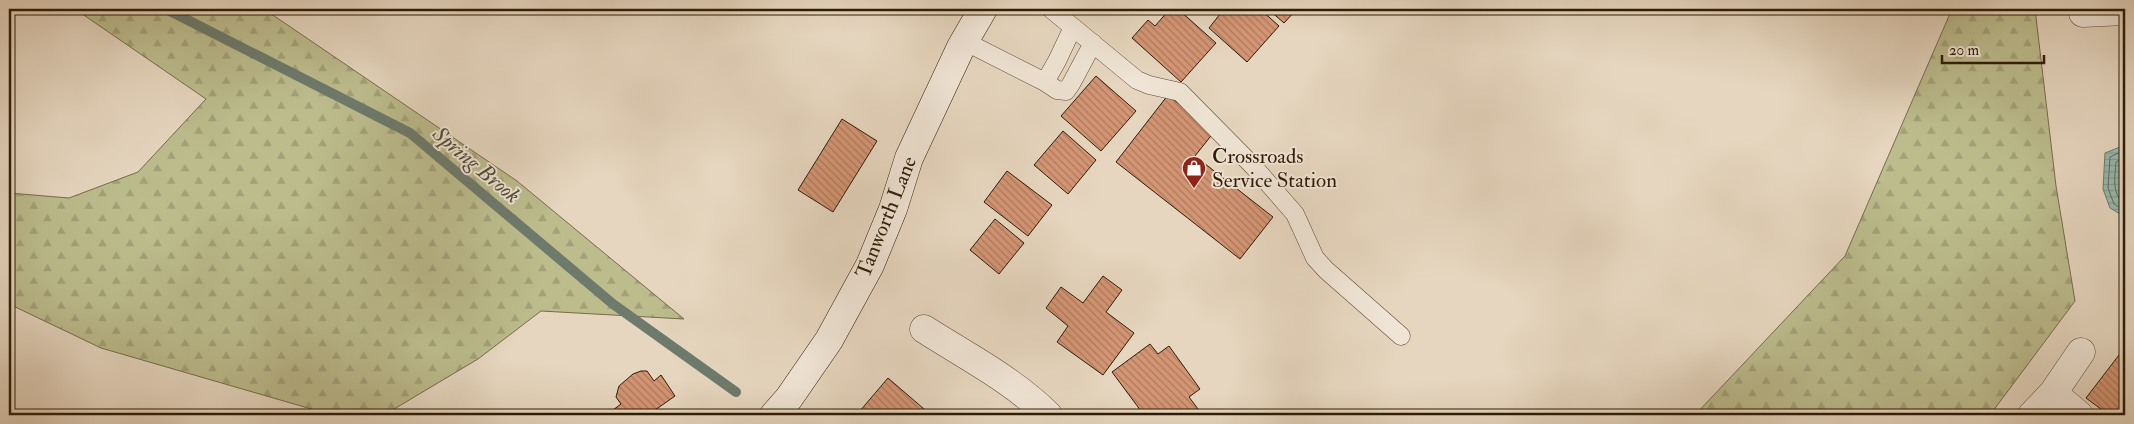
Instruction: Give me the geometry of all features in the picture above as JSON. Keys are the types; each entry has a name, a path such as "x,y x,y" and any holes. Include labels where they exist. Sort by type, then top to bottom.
{"main road":[{"name":"Tanworth Lane","path":"774,415 790,398 829,340 870,265 893,209 909,158 964,41 983,9"},
{"path":"2083,13 2125,11"},
{"path":"924,329 1009,383 1034,401 1048,415"},
{"path":"2032,415 2053,393 2081,352"},
{"path":"2053,393 2079,415"}],"lane":[{"path":"1051,9 1136,80 1180,92 1254,167 1294,214 1315,258 1401,336"},
{"path":"1045,82 1057,62 1072,27"},
{"path":"964,41 1057,90 1066,91 1093,43"}],"green space":[{"path":"75,9 264,9 517,181 684,319 541,311 478,359 384,415 332,415 101,348 9,304 9,193 69,198 138,172 206,99"},
{"path":"1952,9 2035,9 2056,186 2075,301 1990,415 1695,415 1845,256"}],"water":[{"path":"2125,145 2125,217 2110,208 2103,189 2105,153"}],"building":[{"path":"1170,9 1178,9 1216,43 1181,82 1132,38 1148,20 1155,26"},
{"path":"1224,9 1260,9 1279,26 1247,62 1209,28"},
{"path":"1268,9 1297,9 1284,23"},
{"path":"1096,76 1136,111 1101,151 1061,116"},
{"name":"Crossroads Service Station","path":"1168,95 1214,132 1195,156 1273,217 1240,259 1116,162"},
{"path":"842,119 877,141 833,212 798,190"},
{"path":"1063,131 1096,160 1068,194 1034,165"},
{"path":"1007,171 1052,205 1028,236 984,202"},
{"path":"995,219 1024,243 999,274 970,250"},
{"path":"1103,276 1122,290 1106,312 1134,333 1103,375 1057,342 1068,326 1046,308 1061,287 1083,303"},
{"path":"1150,344 1158,354 1169,346 1200,389 1189,397 1198,409 1189,415 1144,415 1112,372"},
{"path":"2119,355 2125,359 2125,415 2109,415 2086,398"},
{"path":"647,371 654,381 661,375 675,396 648,415 610,415 609,413 621,404 616,397 619,386 633,374"},
{"path":"888,378 931,415 863,415 859,412"}],"waterway":[{"name":"Spring Brook","path":"166,9 410,133 613,304 736,392"}],"place":[{"name":"Crossroads Service Station","path":"1194,189"}]}
